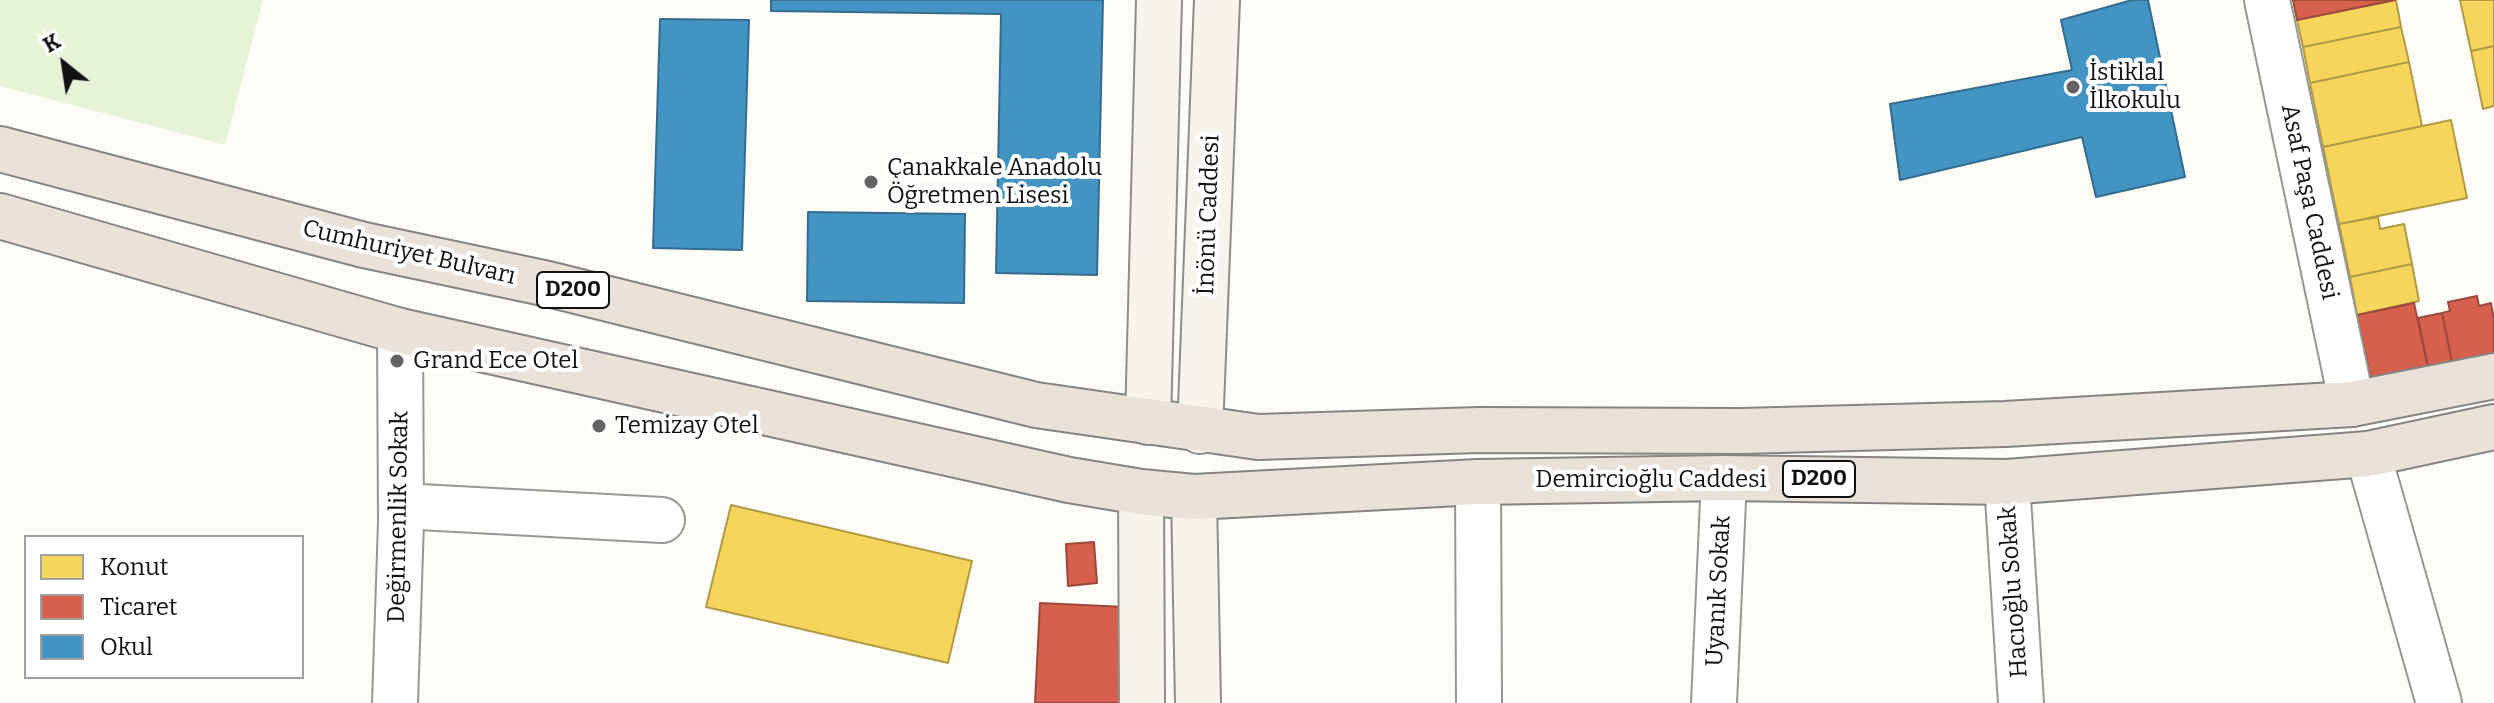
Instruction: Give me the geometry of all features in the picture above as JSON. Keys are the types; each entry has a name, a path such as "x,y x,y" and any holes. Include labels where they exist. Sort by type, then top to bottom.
{"highway":[{"name":"Cumhuriyet Bulvarı","path":"0,149 364,245 548,284 1036,405 1148,422"},
{"name":"D200","path":"0,216 400,331 1069,480 1141,492"},
{"name":"Demircioğlu Caddesi","path":"1148,422 1258,437 1479,430 1741,431 2005,424 2352,404 2494,376"},
{"path":"1141,492 1148,422"},
{"name":"Demircioğlu Caddesi","path":"1141,492 1194,497 1478,482 1724,478 2007,482 2368,454 2494,427"},
{"path":"1194,497 1200,431"}],"main road":[{"path":"1148,422 1159,0"},
{"name":"İnönü Caddesi","path":"1200,431 1217,0"},
{"path":"1141,492 1142,703"},
{"path":"1194,497 1198,703"}],"street":[{"name":"Asaf Paşa Caddesi","path":"2267,0 2352,404"},
{"name":"Değirmenlik Sokak","path":"395,703 401,506 400,331"},
{"path":"2368,454 2439,703"},
{"name":"Uyanık Sokak","path":"1714,703 1724,478"},
{"path":"1478,482 1479,703"},
{"name":"Hacıoğlu Sokak","path":"2007,482 2021,703"},
{"path":"401,506 662,520"}],"green space":[{"path":"0,0 263,0 225,145 0,86"}],"building: Konut":[{"path":"2396,0 2401,27 2303,47 2297,20"},
{"path":"2460,0 2494,0 2494,46 2471,51"},
{"path":"2401,27 2409,62 2310,83 2303,47"},
{"path":"2494,46 2494,106 2483,109 2471,51"},
{"path":"2409,62 2422,126 2323,147 2310,83"},
{"path":"2451,120 2467,198 2339,224 2323,147"},
{"path":"2378,217 2380,229 2404,224 2412,264 2350,277 2339,224"},
{"path":"2412,264 2419,301 2357,315 2350,277"},
{"path":"731,505 972,561 948,663 706,607"}],"building: Ticaret":[{"path":"2293,0 2395,0 2297,20"},
{"path":"2477,296 2479,306 2491,303 2494,364 2454,372 2442,313 2450,311 2448,302"},
{"path":"2414,303 2430,377 2373,389 2357,315"},
{"path":"2442,313 2454,372 2430,377 2418,318"},
{"path":"1094,542 1097,583 1068,586 1066,544"},
{"path":"1040,603 1125,607 1123,703 1035,703"}],"building: Okul":[{"path":"771,0 1103,0 1097,275 996,273 1001,14 771,11"},
{"name":"İstiklal İlkokulu","path":"2132,0 2148,0 2185,177 2096,197 2082,137 1900,180 1890,104 2072,70 2061,20"},
{"path":"660,19 749,20 742,250 653,248"},
{"path":"808,212 965,214 964,303 807,301"}],"place":[{"name":"İstiklal İlkokulu","path":"2073,87"},
{"name":"Çanakkale Anadolu Öğretmen Lisesi","path":"871,182"},
{"name":"Grand Ece Otel","path":"397,361"},
{"name":"Temizay Otel","path":"599,426"}]}
